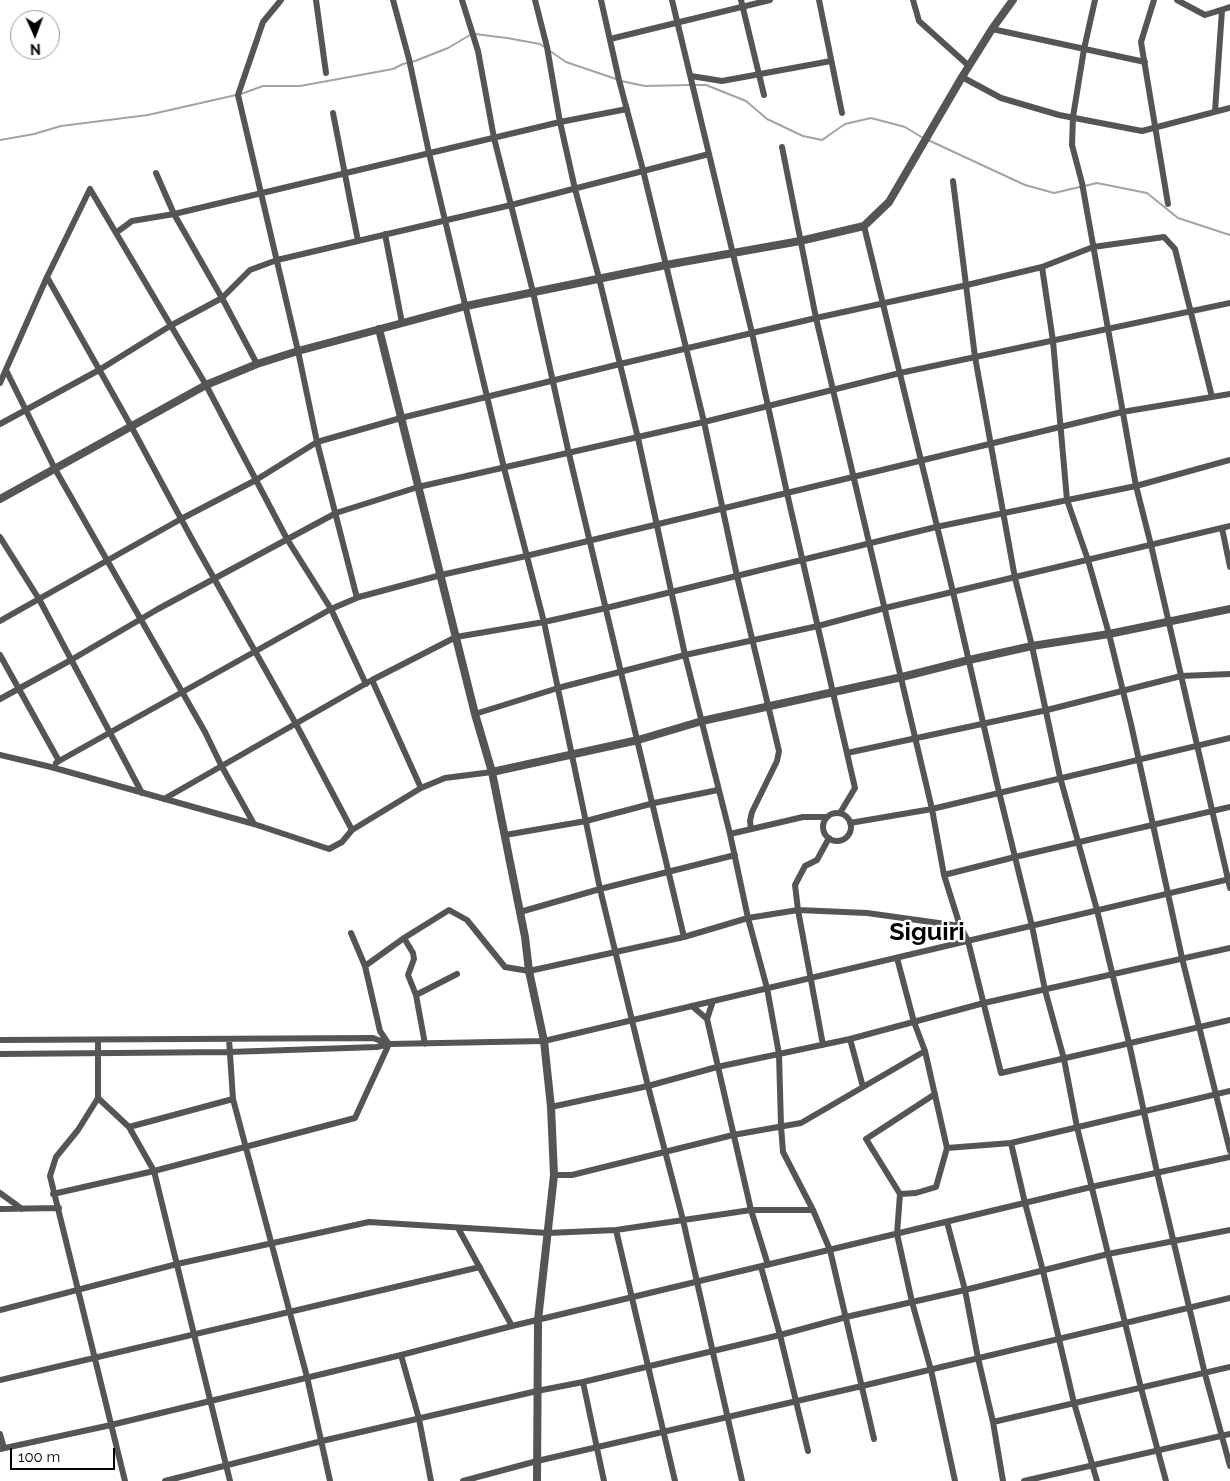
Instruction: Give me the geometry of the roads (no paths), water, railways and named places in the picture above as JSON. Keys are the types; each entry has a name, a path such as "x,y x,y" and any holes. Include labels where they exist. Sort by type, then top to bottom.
{"street":[{"path":"281,0 263,22 238,95 298,350 317,442 357,598"},
{"path":"316,0 326,73"},
{"path":"393,0 411,67 429,153 504,468 544,622 600,889 698,1282 742,1481"},
{"path":"462,0 478,51 494,138 533,292 569,454 654,803 684,937"},
{"path":"535,0 575,188 638,438 685,655 730,834 748,918 767,988 780,1054 783,1152 813,1210 830,1250 874,1439"},
{"path":"601,0 704,422 779,751 777,761 752,812 751,829"},
{"path":"672,0 752,333 786,493 855,788 840,813"},
{"path":"610,39 678,23 742,3 770,0"},
{"path":"819,0 842,112"},
{"path":"912,0 919,21 969,66"},
{"path":"0,499 206,385 298,350 466,306 732,252 800,241 864,226 889,202 962,77 1013,0"},
{"path":"1095,0 1084,49 1073,117 1072,146 1082,186 1136,486 1230,888"},
{"path":"1154,0 1141,42 1168,204"},
{"path":"1177,0 1205,15 1230,7"},
{"path":"742,3 764,95"},
{"path":"1215,111 1222,10"},
{"path":"992,29 1144,62"},
{"path":"692,82 722,81 831,61"},
{"path":"962,77 1001,98 1073,117 1142,131 1230,108"},
{"path":"117,232 132,221 174,214 344,172 627,108"},
{"path":"333,113 358,241"},
{"path":"782,146 816,318 902,677 932,809 944,875 960,926 968,941 1000,1074 1230,1020"},
{"path":"0,424 99,370 170,326 222,298 250,270 277,260 511,205 709,154"},
{"path":"156,173 174,214 257,364"},
{"path":"953,181 975,357 1015,578 1032,646 1060,777 1097,910 1129,1043 1156,1172 1205,1374 1230,1466"},
{"path":"0,382 47,277 90,188 206,385 287,539 331,609 421,788"},
{"path":"864,226 1064,1059 1091,1187 1166,1481"},
{"path":"385,234 402,323"},
{"path":"0,621 181,519 256,480 317,442 487,396 1042,267 1093,247 1164,237 1176,249 1212,397"},
{"path":"1042,267 1053,340 1067,500 1088,560 1109,634 1167,894 1230,1151"},
{"path":"47,277 296,724 352,830"},
{"path":"0,699 215,578 336,513 418,486 638,438 900,373 1230,302"},
{"path":"379,329 475,714 492,772 526,937 529,971 544,1041 551,1106 554,1175 538,1320 537,1481"},
{"path":"6,370 55,469 183,692 254,824"},
{"path":"52,767 59,760 331,609 357,598 440,575 590,541 1122,412 1230,394"},
{"path":"164,799 369,682 456,637 544,622 606,608 936,527 1136,486 1230,460"},
{"path":"475,714 558,688 685,655 818,626 885,608 1230,526"},
{"path":"1222,528 1230,567"},
{"path":"0,537 40,599 142,793"},
{"path":"0,755 52,767 254,824 329,849 342,842 352,830 421,788 445,778 492,772 573,755 638,740 702,721 1032,646 1109,634 1230,609"},
{"path":"0,655 59,760"},
{"path":"847,753 1046,710 1181,676 1230,674"},
{"path":"850,824 932,809 1230,738"},
{"path":"505,835 586,821 654,803 718,790"},
{"path":"944,875 1152,824 1230,807"},
{"path":"730,834 803,817 827,817 835,813 840,813 846,817 850,824 849,833 838,840 829,838 823,830 824,821 827,817"},
{"path":"823,1045 795,885 806,866 817,860 829,838"},
{"path":"520,912 600,889 735,855"},
{"path":"0,1054 229,1052 377,1047 389,1044 544,1041 1229,879"},
{"path":"365,966 404,938 449,910 466,920 505,967 529,971 684,937 748,918 798,910 867,913 960,926"},
{"path":"351,933 365,966 380,1031 389,1044"},
{"path":"404,938 414,958 408,975 416,995 425,1044"},
{"path":"551,1106 648,1086 717,1067 850,1039 984,1003 1230,948"},
{"path":"897,958 914,1022 925,1051 947,1148 936,1187 916,1193 900,1194"},
{"path":"416,995 457,974"},
{"path":"714,1001 707,1019 717,1067 808,1451"},
{"path":"692,1006 707,1019"},
{"path":"0,1040 374,1038 389,1044"},
{"path":"229,1039 233,1099 307,1377 330,1481"},
{"path":"850,1039 862,1088"},
{"path":"98,1040 98,1098 78,1130 56,1157 50,1176 125,1481"},
{"path":"53,1194 154,1171 355,1118 389,1044"},
{"path":"554,1175 572,1175 733,1135 801,1123 925,1051"},
{"path":"947,1148 1012,1143 1230,1091"},
{"path":"935,1094 866,1138 900,1194 897,1234 912,1302 931,1370 955,1481"},
{"path":"98,1098 130,1127 154,1171 230,1481"},
{"path":"130,1127 233,1099"},
{"path":"1012,1143 1074,1403 1097,1481"},
{"path":"0,1434 2,1449 110,1425 1091,1187 1230,1157"},
{"path":"0,1193 22,1208"},
{"path":"0,1209 59,1208"},
{"path":"0,1310 177,1264 369,1222 548,1233 616,1230 751,1210 813,1210"},
{"path":"946,1222 965,1290 993,1422 1003,1481"},
{"path":"458,1228 512,1326"},
{"path":"616,1230 675,1481"},
{"path":"165,1481 322,1441 583,1382 1108,1254 1230,1230"},
{"path":"0,1380 480,1267"},
{"path":"463,1481 537,1461 931,1370 1230,1298"},
{"path":"401,1355 419,1419 431,1481"},
{"path":"993,1422 1230,1367"},
{"path":"583,1382 604,1481"},
{"path":"1024,1481 1230,1434"}],"waterway":[{"path":"475,34 540,44 546,48"},
{"path":"241,94 263,86 300,86 393,69 448,48 470,35"},
{"path":"550,51 566,62 616,79"},
{"path":"621,81 645,86 690,85"},
{"path":"695,85 706,85 746,101 767,119 803,136 822,140 845,124 871,118 905,127 923,138"},
{"path":"0,140 34,134 61,126 148,115 236,95"},
{"path":"928,140 1025,185 1054,193 1097,183 1147,193 1178,218 1230,235"}],"district":[{"name":"Siguiri","path":"927,932"}]}
